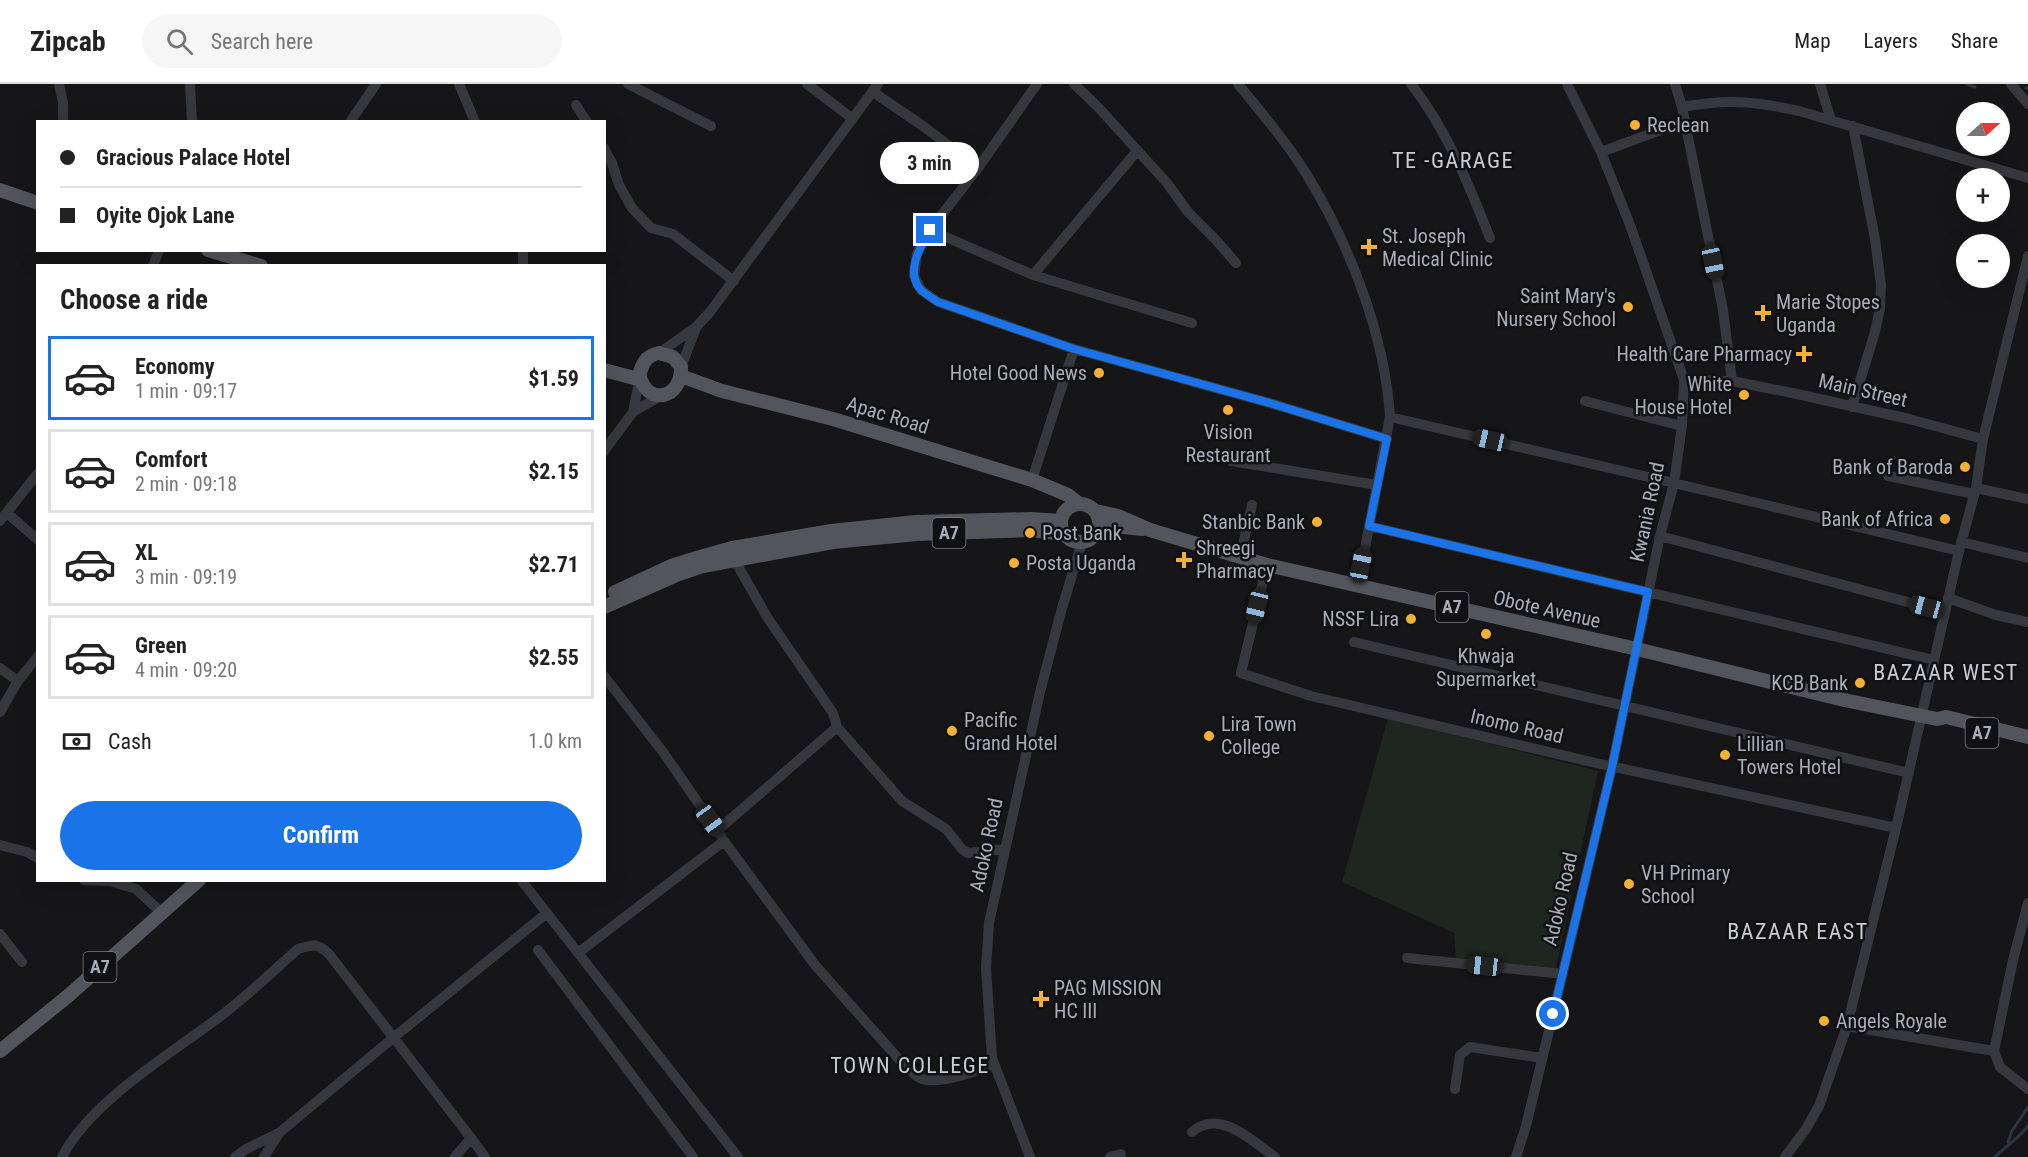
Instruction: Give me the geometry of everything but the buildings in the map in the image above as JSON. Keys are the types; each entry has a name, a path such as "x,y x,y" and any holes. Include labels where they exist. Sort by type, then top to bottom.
{"main road":[{"path":"0,190 36,202"},
{"path":"232,254 256,264"},
{"path":"659,353 673,357 681,372 675,389 662,395 649,391 639,378 646,358 659,353"},
{"path":"606,370 639,378"},
{"name":"Apac Road","path":"681,372 722,391 833,419 1032,480 1068,495 1078,503"},
{"path":"1062,527 1066,509 1078,503"},
{"name":"A7","path":"1078,503 1091,507 1098,518"},
{"path":"1082,542 1094,536 1098,518"},
{"name":"Obote Avenue","path":"1098,518 1150,530 1267,565 1637,649 1787,686 1920,716 1937,719 1946,717 2028,737"},
{"name":"A7","path":"606,596 670,566 832,537 1062,527 1069,539 1082,542"},
{"name":"A7","path":"606,606 674,576 733,554"},
{"name":"Obote Avenue","path":"1937,719 1944,725 2028,744"},
{"name":"A7","path":"0,1051 68,996 196,882"}],"street":[{"path":"59,84 63,103 63,120"},
{"path":"190,84 192,120"},
{"path":"351,120 376,84"},
{"path":"459,84 474,120"},
{"path":"628,84 711,126"},
{"path":"807,84 854,119"},
{"path":"1037,84 978,168 930,230 917,254 914,275 921,290 938,302 1074,349 1273,404 1387,439"},
{"path":"1074,84 1167,183 1188,212 1236,263"},
{"path":"1238,84 1292,152 1321,198 1340,237 1359,285 1380,351 1388,391 1390,417 1358,585"},
{"path":"1412,84 1436,117 1490,238"},
{"path":"1567,84 1601,152 1644,262 1684,380"},
{"path":"1675,84 1685,120 1723,310 1732,381"},
{"path":"1820,84 1831,120"},
{"path":"2011,84 2028,104"},
{"path":"659,353 696,327 734,280 875,88 978,168"},
{"path":"1682,107 1717,101 1746,101 1799,111 2028,178"},
{"path":"576,105 585,120"},
{"path":"1601,152 1685,120"},
{"path":"1852,407 1875,332 1880,308 1881,285 1875,239 1853,126"},
{"path":"1033,275 1137,151"},
{"path":"606,152 619,185 632,208 651,228 673,234 734,280"},
{"path":"930,230 1033,275 1192,323"},
{"path":"1785,1157 1806,1130 1819,1106 1847,1026 1909,773 1920,716 1975,491 1983,439 2028,256"},
{"path":"681,372 696,327"},
{"path":"1032,480 1074,349"},
{"path":"633,412 639,378"},
{"name":"Main Street","path":"1684,380 1732,381 1909,419 1983,439"},
{"name":"Kwania Road","path":"1637,649 1660,536 1674,483 1682,426 1684,380"},
{"path":"606,448 633,412 662,395"},
{"path":"1585,401 1682,426"},
{"path":"1390,417 1674,483 1960,546 2028,558"},
{"path":"1231,461 1377,485"},
{"path":"36,476 3,517 36,539"},
{"path":"1888,476 2028,499"},
{"path":"1240,558 1252,506"},
{"path":"1369,526 1934,660"},
{"path":"1660,536 1945,612"},
{"name":"Adoko Road","path":"1030,1157 994,1064 989,1030 986,968 989,923 1040,692 1082,542"},
{"path":"733,554 766,617 833,713 837,727 902,801 946,830 968,853 1005,849"},
{"name":"Inomo Road","path":"1267,565 1241,673 1311,696 1612,767 1896,828"},
{"path":"1948,598 1996,615 2028,622"},
{"path":"1354,642 1909,773"},
{"name":"Adoko Road","path":"1516,1157 1526,1126 1563,974 1612,767 1637,649"},
{"path":"0,712 18,681 36,658"},
{"path":"0,668 18,681"},
{"path":"606,679 663,752 724,841 815,965 905,1066 920,1078 935,1080 960,1076 994,1064"},
{"path":"718,830 837,727"},
{"path":"578,953 724,841"},
{"path":"1,844 36,857"},
{"path":"113,882 136,889 162,913"},
{"path":"523,882 738,1157"},
{"path":"2028,903 1994,1050 2000,1067 2028,1089"},
{"path":"235,1157 279,1133 547,913"},
{"path":"0,934 21,962"},
{"path":"62,1157 68,1145 84,1125 147,1068 221,1016 298,949 312,944 330,954 485,1157"},
{"path":"538,950 693,1157"},
{"path":"1407,958 1563,974"},
{"path":"1847,1026 1994,1050"},
{"path":"1455,1089 1460,1055 1470,1047 1542,1058"},
{"path":"1192,1132 1203,1124 1211,1123 1236,1129 1275,1157"},
{"path":"264,1157 279,1133"},
{"path":"455,1157 471,1138"}],"shaded area":[{"path":"1388,718 1598,771 1555,972 1456,961 1454,933 1342,882"}],"waterway":[{"path":"1967,84 1975,87"},
{"path":"2008,1142 2012,1131 2028,1107"},
{"path":"1995,1157 2028,1126"}],"place":[{"name":"Reclean","path":"1635,125"},
{"name":"St. Joseph Medical Clinic","path":"1369,247"},
{"name":"Saint Mary's Nursery School","path":"1628,307"},
{"name":"Marie Stopes Uganda","path":"1763,313"},
{"name":"Health Care Pharmacy","path":"1804,354"},
{"name":"Hotel Good News","path":"1099,373"},
{"name":"White House Hotel","path":"1744,395"},
{"name":"Vision Restaurant","path":"1228,410"},
{"name":"Bank of Baroda","path":"1965,467"},
{"name":"Bank of Africa","path":"1945,519"},
{"name":"Stanbic Bank","path":"1317,522"},
{"name":"Post Bank","path":"1030,533"},
{"name":"Shreegi Pharmacy","path":"1184,560"},
{"name":"Posta Uganda","path":"1014,563"},
{"name":"NSSF Lira","path":"1411,619"},
{"name":"Khwaja Supermarket","path":"1486,634"},
{"name":"KCB Bank","path":"1860,683"},
{"name":"Pacific Grand Hotel","path":"952,731"},
{"name":"Lira Town College","path":"1209,736"},
{"name":"Lillian Towers Hotel","path":"1725,755"},
{"name":"VH Primary School","path":"1629,884"},
{"name":"PAG MISSION HC III","path":"1041,999"},
{"name":"Angels Royale","path":"1824,1021"}],"district":[{"name":"TE -GARAGE","path":"1453,160"},
{"name":"BAZAAR WEST","path":"1946,672"},
{"name":"BAZAAR EAST","path":"1798,931"},
{"name":"TOWN COLLEGE","path":"910,1065"}],"route":[{"path":"930,230 917,254 914,275 921,290 938,302 1074,349 1273,404 1387,439 1369,526 1648,592 1612,767 1553,1014"}]}
